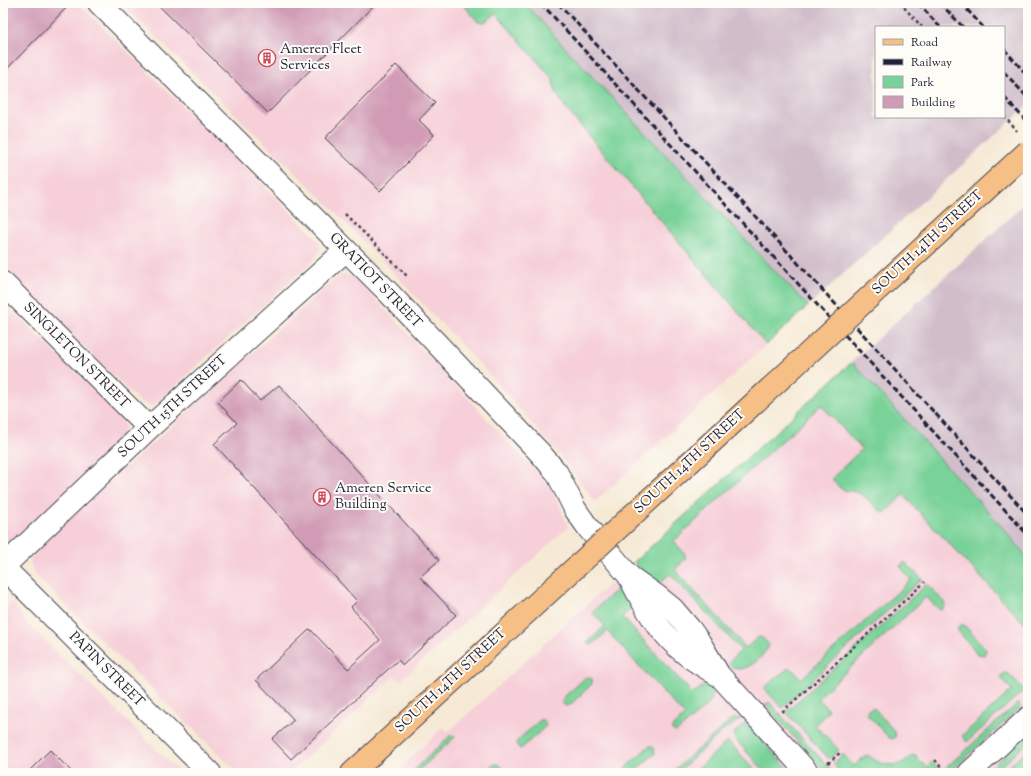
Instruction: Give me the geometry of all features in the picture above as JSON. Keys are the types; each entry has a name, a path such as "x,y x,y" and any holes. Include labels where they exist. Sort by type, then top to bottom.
{"main road":[{"name":"SOUTH 14TH STREET","path":"352,773 1028,151"}],"street":[{"name":"GRATIOT STREET","path":"98,3 389,293 541,454 557,473 575,509 589,529 630,577 673,609 700,643 719,675 808,773"},
{"name":"SOUTH 15TH STREET","path":"3,567 149,428 346,250"},
{"name":"SINGLETON STREET","path":"3,283 149,428"},
{"name":"PAPIN STREET","path":"3,567 210,773"},
{"path":"969,773 1028,718"}],"path":[{"path":"900,3 921,26"},
{"path":"1005,117 1018,132"},
{"path":"782,712 925,582"},
{"path":"828,763 841,752"},
{"path":"935,760 942,768"}],"shaded area":[{"path":"3,3 78,3 317,239 320,246 319,252 314,260 151,406 139,401 3,267"},
{"path":"121,3 462,3 474,18 485,22 496,14 552,78 556,93 567,110 766,345 595,502 575,474 490,375 334,210"},
{"path":"525,3 1028,3 1028,105 808,306 568,51"},
{"path":"1028,201 1028,558 1001,526 852,362"},
{"path":"344,275 351,276 368,291 545,481 554,492 568,527 400,681 394,676 290,773 238,773 38,578 32,569 30,560 44,541 337,277"},
{"path":"3,301 120,416 125,427 122,437 20,535 11,541 4,542"},
{"path":"852,362 1028,558 1028,773 395,773 443,727 448,732"},
{"path":"12,602 27,623 180,773 3,773 3,610"}],"green space":[{"path":"462,3 525,3 568,51 808,306 766,345 567,110 556,93 552,78 496,14 485,22 478,22"},
{"path":"852,362 1001,526 1028,558 1028,627 903,495 886,512 882,512 863,496 856,492 840,488 837,485 833,480 833,477 862,449 821,405 674,541 684,553 686,558 675,570 746,648 758,637 763,638 769,645 752,665 740,669 734,668 729,664 730,661 741,650 670,574 657,585 653,583 634,562"},
{"path":"905,562 922,579 782,708 764,688 787,669 791,668 801,679 911,580 900,566"},
{"path":"927,584 944,602 945,605 943,609 940,610 926,597 818,698 828,709 827,713 815,725 839,750 829,759 786,712"},
{"path":"620,586 635,602 634,605 622,617 693,694 707,684 713,691 713,695 709,703 676,732 672,730 672,727 685,716 607,631 592,645 587,643 605,626 592,612"},
{"path":"960,625 964,625 985,648 986,651 984,655 978,654 958,631"},
{"path":"1005,673 1009,674 1024,690 967,742 962,736 1012,690 1002,680 1001,677"},
{"path":"586,677 592,679 592,684 570,705 566,706 563,704 563,698"},
{"path":"769,702 834,773 826,773 765,705"},
{"path":"1018,703 1021,707 949,773 940,773"},
{"path":"874,708 894,731 896,735 894,738 891,739 888,737 867,714 867,711"},
{"path":"741,718 729,728 728,726 677,773 671,773 732,719"},
{"path":"540,720 545,722 546,726 520,749 516,744 517,741"},
{"path":"746,723 792,773 766,773 733,737 735,735 734,733"},
{"path":"452,734 455,737 416,773 411,773"},
{"path":"1028,735 1028,742 994,773 985,773"},
{"path":"728,741 758,773 693,773"},
{"path":"649,746 654,748 655,753 633,773 626,773 626,767"},
{"path":"1028,749 1028,761 1015,773 1002,773"},
{"path":"843,754 854,766 868,755 884,764 893,765 902,763 913,755 927,767 932,762 938,768 933,773 841,773 833,764"},
{"path":"497,764 501,766 503,771 501,773 485,773 493,765"}],"building":[{"path":"3,3 71,3 3,73"},
{"name":"Ameren Fleet Services","path":"156,3 376,3 268,113"},
{"path":"396,65 435,103 419,120 434,135 380,191 325,138"},
{"path":"241,380 260,401 279,385 439,560 420,577 456,615 403,665 398,660 291,759 272,739 294,720 256,680 310,629 348,669 380,640 351,607 357,601 214,444 237,423 218,402"},
{"path":"50,750 73,773 27,773"}],"railway":[{"path":"541,3 1028,535"},
{"path":"558,3 1028,515"},
{"path":"918,3 939,26"},
{"path":"940,3 962,26"},
{"path":"961,3 982,26"},
{"path":"1005,50 1028,76"},
{"path":"1005,73 1028,98"},
{"path":"1005,98 1028,123"}],"place":[{"name":"Ameren Fleet Services","path":"267,58"},
{"name":"Ameren Service Building","path":"322,497"}]}
